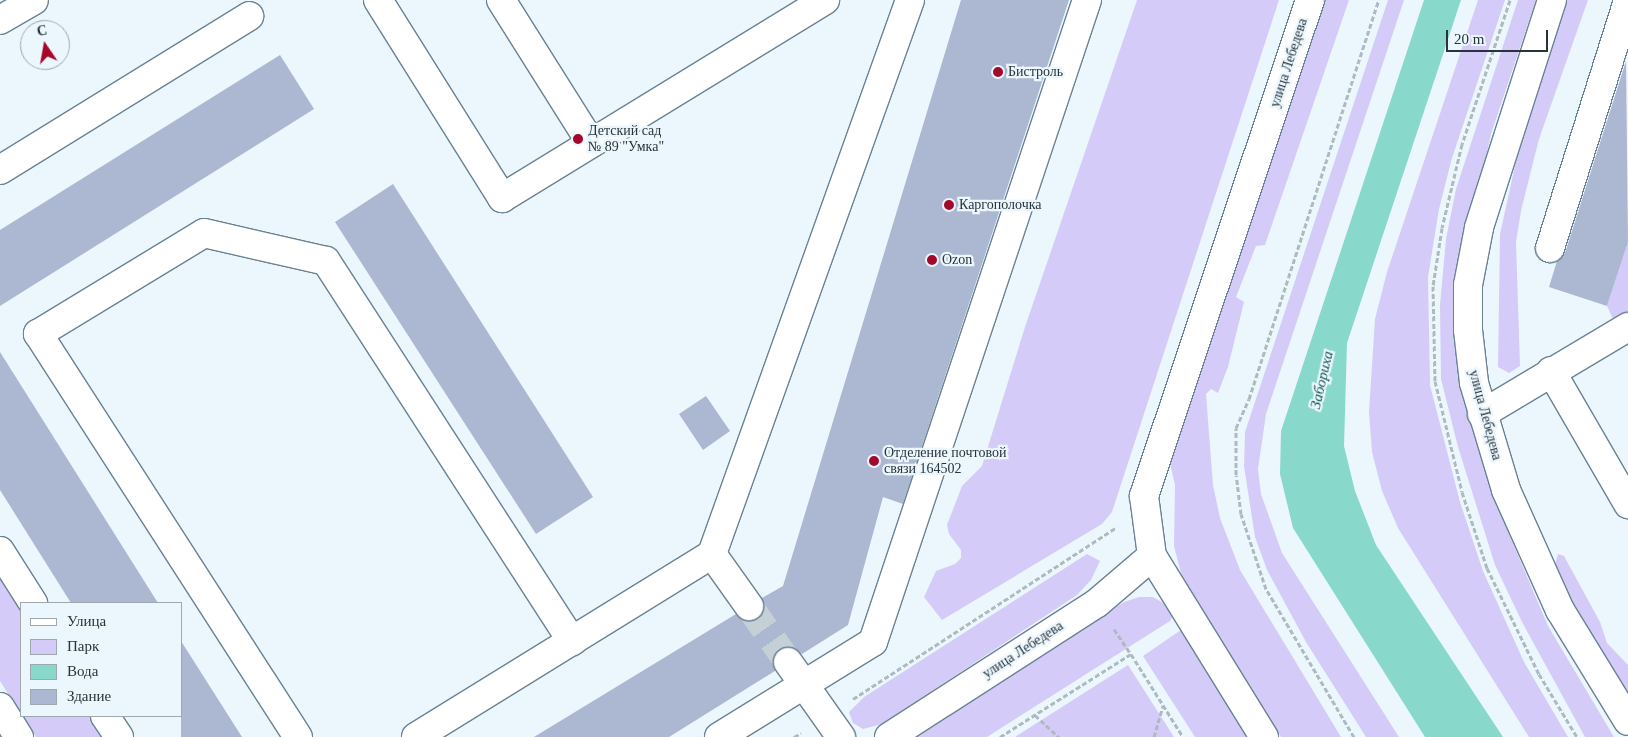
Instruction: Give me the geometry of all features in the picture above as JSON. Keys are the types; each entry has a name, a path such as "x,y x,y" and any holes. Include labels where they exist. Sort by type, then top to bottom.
{"street":[{"path":"0,20 34,0"},
{"path":"378,0 502,198 825,0"},
{"path":"501,0 591,143"},
{"path":"416,737 712,554 910,0"},
{"path":"719,737 872,642 1087,0"},
{"name":"улица Лебедева","path":"1264,737 1152,556 1144,496 1310,0"},
{"name":"улица Лебедева","path":"1552,0 1490,184 1468,285 1469,339 1474,383 1482,414 1506,490 1535,561 1560,610 1628,721"},
{"path":"1550,248 1628,1"},
{"path":"0,170 248,16"},
{"path":"298,737 38,334 204,233 326,261 572,641"},
{"path":"1482,414 1551,371 1628,327"},
{"path":"1551,371 1628,504"},
{"path":"0,551 32,602"},
{"path":"712,554 749,606"},
{"name":"улица Лебедева","path":"890,737 1097,603 1152,556"},
{"path":"788,662 834,727"},
{"path":"0,707 19,737"},
{"path":"106,717 118,737"}],"path":[{"path":"1354,737 1266,589 1241,514 1236,475 1236,428 1249,399 1379,0"},
{"path":"794,737 834,727 1122,524"},
{"path":"1000,737 1131,654 1182,737"},
{"path":"1154,737 1163,705"},
{"path":"1035,715 1059,737"}],"green space":[{"path":"1137,0 1279,0 1112,512 1102,524 942,620 924,597 936,571 955,564 961,558 961,550 949,534 947,525 962,486 982,466 1025,327"},
{"path":"1319,0 1349,0 1265,245 1256,246 1236,297 1244,302 1228,367 1218,393 1211,389 1206,394 1213,485 1220,518 1240,570 1341,737 1281,737 1183,581 1174,546 1175,485 1169,459"},
{"path":"1388,0 1404,0 1266,414 1258,469 1261,494 1282,553 1399,737 1366,737 1306,642 1267,570 1255,537 1244,466 1245,432"},
{"path":"1478,0 1505,0 1452,158 1439,209 1428,277 1430,385 1460,502 1483,571 1524,662 1568,737 1529,737 1398,528 1382,491 1372,452 1369,412 1375,319 1387,272"},
{"path":"1518,0 1536,0 1491,134 1465,262 1491,478 1507,529 1548,626 1614,737 1585,737 1522,622 1495,565 1458,447 1441,379 1440,305 1446,239 1456,189"},
{"path":"1565,0 1588,0 1539,139 1521,211 1516,242 1520,366 1509,373 1498,367 1500,234 1518,152"},
{"path":"1628,242 1628,316 1613,319 1607,306"},
{"path":"1087,554 1100,561 1091,580 1077,595 882,724 863,729 853,723 849,712 864,697"},
{"path":"1558,554 1564,556 1600,622 1607,643 1628,665 1628,710 1552,575"},
{"path":"0,561 20,602 20,712 0,681"},
{"path":"1139,597 1153,597 1165,604 1174,614 1170,621 987,737 912,737 1124,602"},
{"path":"1181,630 1248,737 1195,737 1143,656"},
{"path":"1128,665 1174,737 1015,737"},
{"path":"23,717 97,717 109,737 36,737"}],"water":[{"name":"Забориха","path":"1424,0 1461,0 1347,343 1344,446 1355,491 1376,545 1503,737 1425,737 1293,528 1280,474 1281,431"}],"building":[{"path":"961,0 1069,0 903,504 883,497 848,625 802,654 794,648 779,649 774,656 775,671 669,737 534,737 736,614 743,620 758,619 763,612 762,598 783,586"},
{"path":"280,55 314,109 0,306 0,230"},
{"path":"1626,61 1628,242 1607,306 1549,287 1557,261 1565,253"},
{"path":"393,184 593,497 536,534 335,222"},
{"path":"0,352 157,602 70,602 0,490"},
{"path":"706,396 730,431 703,450 679,414"},
{"path":"182,643 242,737 181,737 182,717"}],"tunnel":[{"path":"749,606 788,662"}],"place":[{"name":"Бистроль","path":"998,72"},
{"name":"Детский сад № 89 \"Умка\"","path":"578,139"},
{"name":"Каргополочка","path":"949,205"},
{"name":"Ozon","path":"932,260"},
{"name":"Отделение почтовой связи 164502","path":"874,461"}]}
